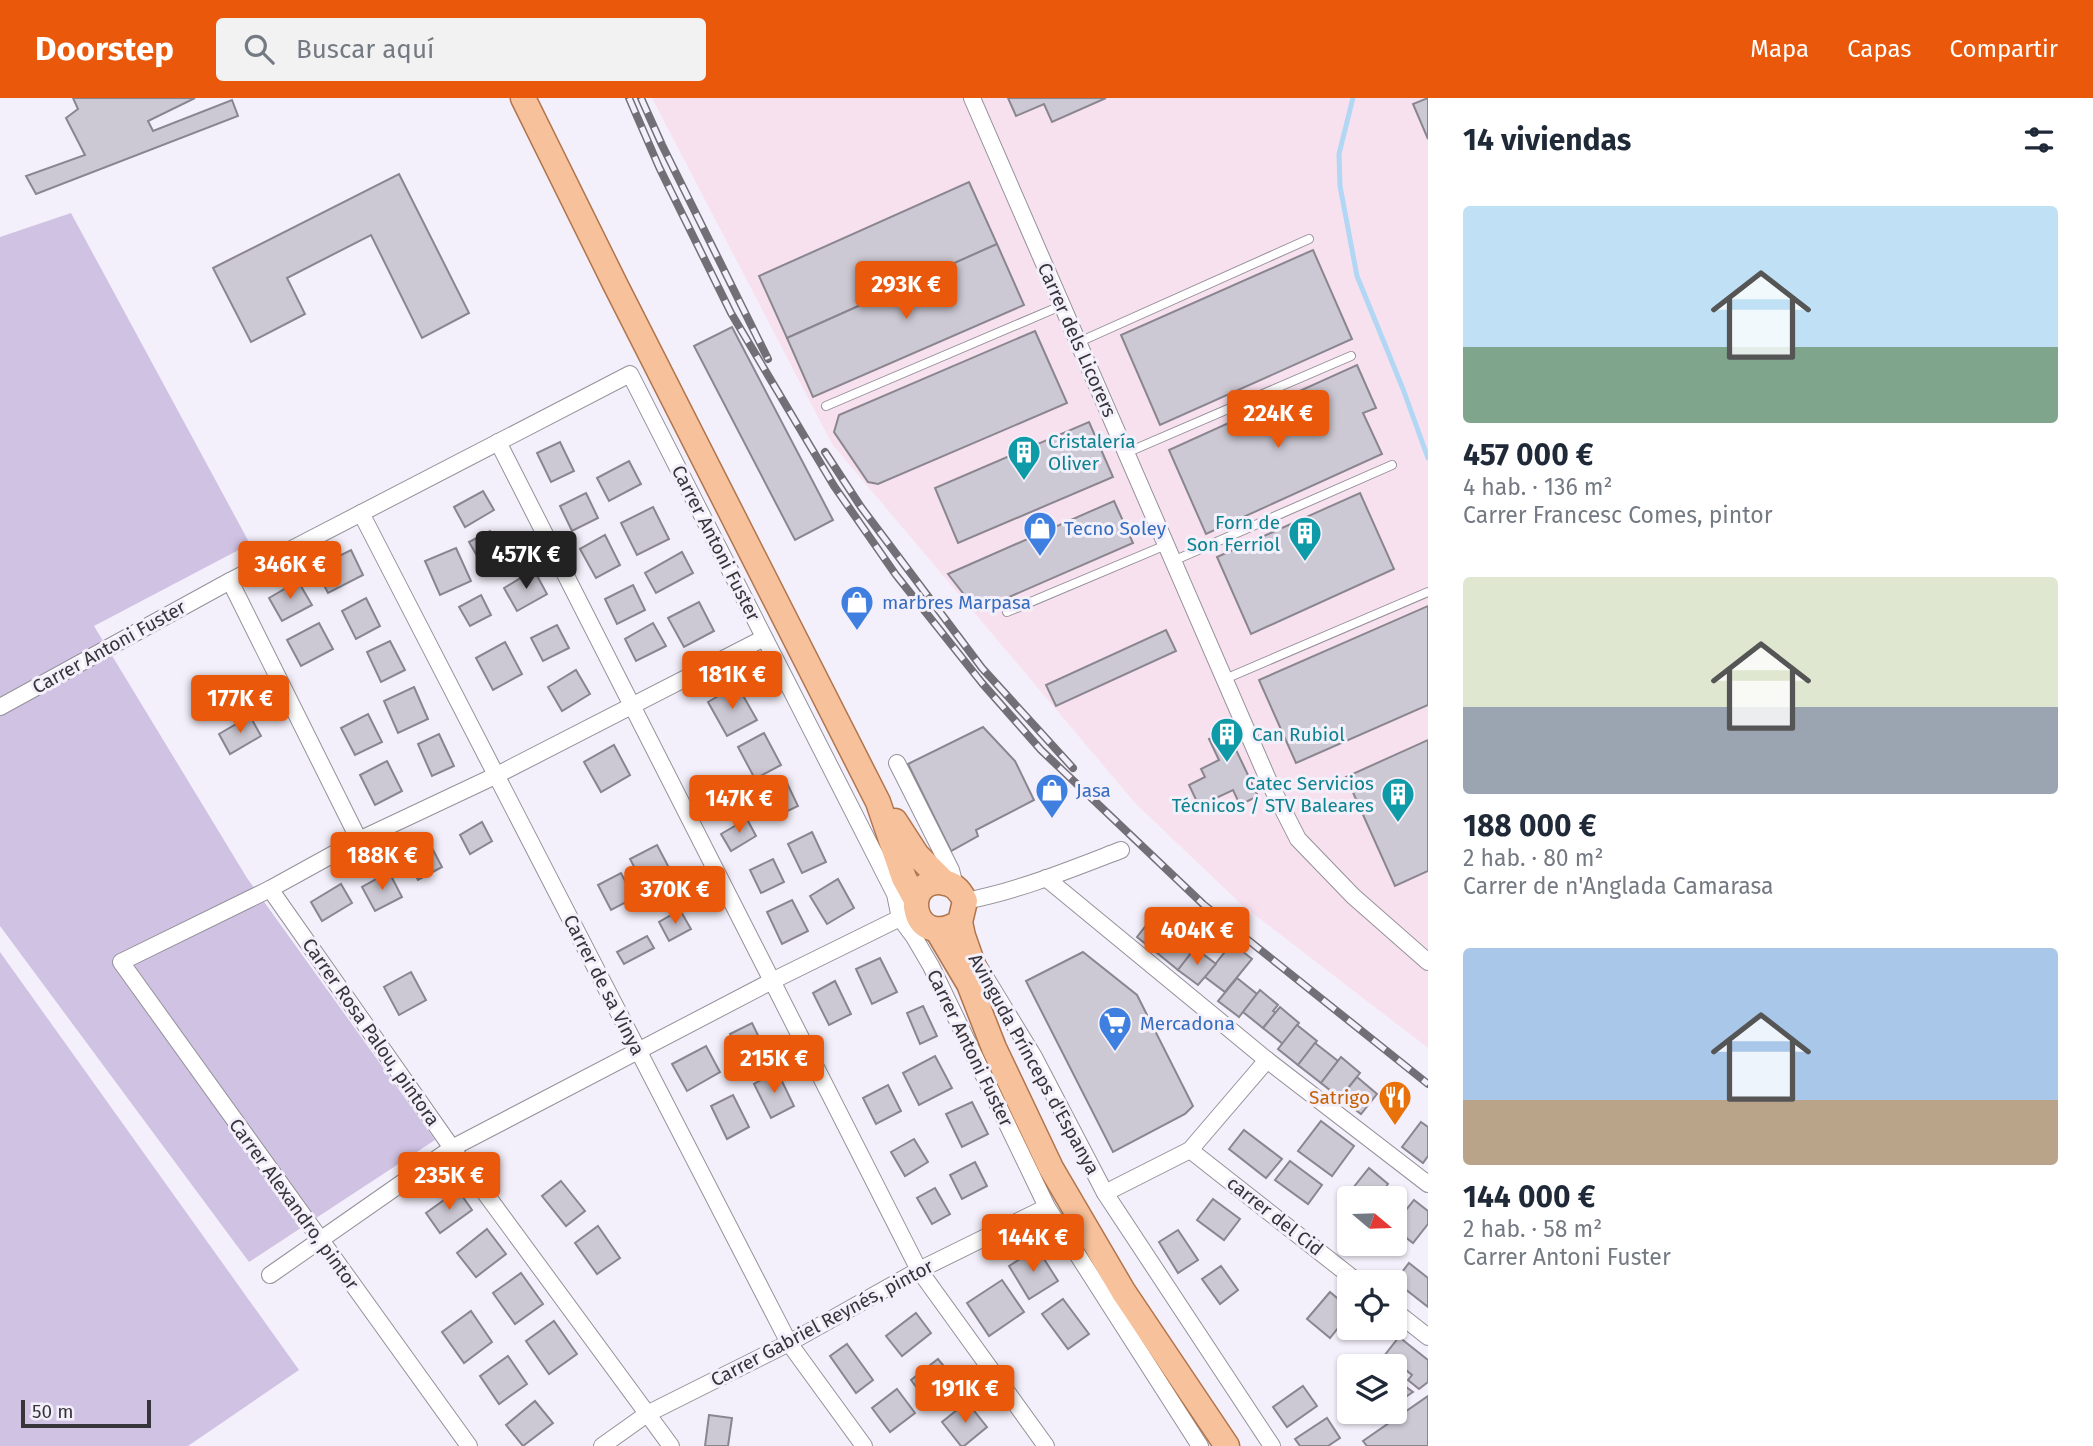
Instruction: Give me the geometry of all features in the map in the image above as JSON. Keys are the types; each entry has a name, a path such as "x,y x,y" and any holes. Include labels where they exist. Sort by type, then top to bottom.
{"main road":[{"path":"523,98 878,802 904,878 908,909"},
{"path":"878,802 891,816 954,910 978,979 994,1048 1051,1168 1124,1291 1227,1446"},
{"path":"908,909 919,892 929,884 954,910"},
{"path":"908,909 915,909 916,916 926,926 954,910"}],"street":[{"name":"Carrer dels Licorers","path":"972,98 1270,784 1298,839 1353,896 1428,961"},
{"name":"Carrer Antoni Fuster","path":"0,707 230,581 630,374 895,894 908,909 914,937 931,966 1047,1207 1193,1443"},
{"path":"498,442 919,1270 1046,1446"},
{"name":"Carrer de sa Vinya","path":"361,513 789,1343 864,1446"},
{"path":"230,581 359,840"},
{"path":"270,889 359,840 497,775 764,638"},
{"name":"Avinguda Prínceps d'Espanya","path":"897,763 951,870 954,910 985,976 1034,1057 1105,1193 1272,1446"},
{"path":"954,910 1121,850"},
{"path":"1046,878 1267,1060 1428,1184"},
{"name":"Carrer Alexandro, pintor","path":"270,889 121,962 469,1446"},
{"name":"Carrer Rosa Palou, pintora","path":"270,889 452,1148 671,1446"},
{"path":"270,1275 452,1148 908,909"},
{"path":"1105,1193 1190,1150 1267,1060"},
{"name":"carrer del Cid","path":"1190,1150 1342,1270"},
{"name":"Carrer Gabriel Reynés, pintor","path":"602,1446 647,1414 789,1343 919,1270 1047,1207"},
{"path":"1407,1320 1428,1337"}],"lane":[{"path":"1079,342 1308,239"},
{"path":"826,406 1063,305"},
{"path":"1126,453 1351,356"},
{"path":"1172,561 1392,465"},
{"path":"1007,612 1166,545"},
{"path":"1225,679 1428,592"}],"shaded area":[{"path":"652,98 1428,98 1428,1048 1242,905 1135,803 832,444"},
{"path":"71,213 250,544 94,626 247,878 435,1140 249,1262 0,926 0,237"},
{"path":"0,952 299,1370 188,1446 0,1446"}],"building":[{"path":"73,98 195,98 148,121 153,131 232,100 238,116 36,194 26,176 85,155 66,118 78,109"},
{"path":"1008,98 1106,98 1052,122 1044,104 1016,116"},
{"path":"1428,98 1428,139 1413,104"},
{"path":"399,174 469,313 422,338 371,235 287,278 305,314 251,342 213,268"},
{"path":"969,182 997,244 787,338 759,276"},
{"path":"997,244 1024,305 813,397 787,338"},
{"path":"1313,250 1352,339 1160,425 1121,335"},
{"path":"732,327 833,520 795,540 694,346"},
{"path":"1035,331 1067,403 878,484 868,482 834,432 839,415"},
{"path":"1357,365 1376,408 1363,413 1382,454 1206,534 1169,450"},
{"name":"Cristalería Oliver","path":"1089,422 1113,477 958,543 935,488"},
{"path":"560,442 574,471 551,482 537,453"},
{"path":"629,461 641,484 609,501 597,478"},
{"path":"483,491 494,510 465,527 454,507"},
{"path":"586,493 598,518 572,531 560,506"},
{"name":"Forn de Son Ferriol","path":"1360,493 1394,569 1251,634 1217,557"},
{"name":"Tecno Soley","path":"1114,501 1133,543 977,611 948,574"},
{"path":"653,507 669,539 637,555 621,523"},
{"path":"490,531 505,559 485,570 469,542"},
{"path":"605,535 620,565 596,578 580,549"},
{"path":"456,548 471,581 440,595 425,561"},
{"path":"351,550 363,575 328,593 315,568"},
{"path":"682,552 693,573 656,593 645,573"},
{"path":"534,570 547,594 517,611 504,588"},
{"path":"298,581 312,605 282,621 269,598"},
{"path":"633,585 645,610 617,624 605,599"},
{"path":"481,595 491,615 470,626 459,607"},
{"path":"366,598 380,626 356,639 342,611"},
{"path":"699,602 714,631 684,647 668,618"},
{"path":"1428,606 1428,705 1296,763 1259,680"},
{"path":"319,623 333,649 301,666 287,640"},
{"path":"653,623 666,646 636,661 625,639"},
{"path":"557,625 569,648 543,661 531,638"},
{"path":"1166,630 1176,651 1056,706 1046,685"},
{"path":"390,641 405,670 381,682 367,652"},
{"path":"505,642 522,674 493,690 476,658"},
{"path":"576,670 590,694 562,711 548,687"},
{"path":"737,685 757,720 727,736 708,702"},
{"path":"414,687 428,719 398,733 384,701"},
{"path":"368,714 382,742 355,755 341,728"},
{"path":"250,716 261,736 230,754 219,734"},
{"path":"983,727 1015,761 1034,800 976,830 978,836 951,851 908,764"},
{"name":"Can Rubiol","path":"1227,731 1258,796 1240,805 1233,790 1199,806 1189,785 1205,777 1201,769 1219,760 1209,739"},
{"path":"764,733 781,765 755,779 738,747"},
{"path":"439,734 454,766 432,776 418,744"},
{"name":"Catec Servicios Técnicos / STV Baleares","path":"1428,740 1428,871 1395,886 1346,777"},
{"path":"614,745 630,775 601,792 584,762"},
{"path":"387,761 402,791 375,805 360,775"},
{"path":"786,781 798,806 771,819 759,795"},
{"path":"747,819 756,836 731,851 721,834"},
{"path":"482,822 492,841 470,854 460,835"},
{"path":"812,832 826,862 802,873 788,844"},
{"path":"657,845 676,881 649,895 630,859"},
{"path":"432,848 442,867 418,880 408,861"},
{"path":"773,859 784,882 761,893 750,870"},
{"path":"389,872 402,897 375,911 362,887"},
{"path":"621,873 634,898 611,910 598,885"},
{"path":"838,879 854,908 827,924 810,896"},
{"path":"341,884 352,903 322,921 311,902"},
{"path":"792,900 808,931 782,944 767,912"},
{"path":"680,910 691,929 669,941 659,922"},
{"path":"1155,914 1174,929 1156,952 1137,937"},
{"path":"1173,930 1195,948 1178,970 1156,952"},
{"path":"647,936 654,948 624,964 617,952"},
{"path":"1232,943 1252,959 1225,992 1205,977"},
{"path":"1195,948 1216,964 1198,985 1178,970"},
{"name":"Mercadona","path":"1083,952 1137,995 1193,1106 1185,1114 1113,1152 1026,981"},
{"path":"880,958 897,992 872,1004 856,969"},
{"path":"411,972 426,1000 399,1015 384,987"},
{"path":"1237,978 1257,994 1239,1017 1218,1001"},
{"path":"835,981 851,1014 829,1025 813,993"},
{"path":"1260,990 1278,1005 1273,1011 1276,1013 1263,1028 1243,1012"},
{"path":"923,1006 937,1036 920,1044 907,1013"},
{"path":"1280,1007 1299,1023 1283,1044 1263,1028"},
{"path":"752,1023 768,1056 746,1067 730,1034"},
{"path":"1297,1025 1317,1041 1298,1065 1278,1049"},
{"path":"1315,1043 1338,1061 1321,1083 1298,1065"},
{"path":"706,1046 720,1072 687,1091 672,1064"},
{"path":"935,1056 952,1088 919,1105 903,1073"},
{"path":"1341,1057 1360,1073 1340,1098 1321,1083"},
{"path":"777,1071 794,1106 771,1118 754,1084"},
{"path":"1357,1077 1377,1094 1361,1114 1340,1098"},
{"path":"888,1085 901,1111 876,1124 863,1098"},
{"path":"733,1095 749,1127 727,1139 711,1106"},
{"path":"972,1102 988,1134 962,1147 946,1114"},
{"path":"1321,1121 1354,1146 1332,1176 1298,1151"},
{"path":"1421,1122 1428,1127 1428,1156 1423,1163 1402,1147"},
{"path":"1244,1130 1282,1159 1266,1178 1229,1149"},
{"path":"914,1139 928,1162 905,1176 891,1152"},
{"path":"1290,1161 1322,1185 1308,1204 1275,1180"},
{"path":"975,1162 987,1186 962,1199 950,1175"},
{"path":"1369,1168 1388,1184 1386,1186 1355,1186"},
{"path":"561,1181 585,1211 566,1226 542,1196"},
{"path":"935,1188 950,1214 932,1224 917,1198"},
{"path":"458,1190 472,1210 440,1233 426,1213"},
{"path":"1213,1199 1240,1219 1224,1240 1197,1220"},
{"path":"1414,1200 1428,1211 1428,1224 1413,1243 1407,1238 1407,1209"},
{"path":"598,1226 620,1258 597,1274 575,1243"},
{"path":"487,1229 506,1254 476,1277 457,1253"},
{"path":"1178,1230 1198,1260 1178,1273 1159,1242"},
{"path":"1037,1248 1058,1281 1029,1299 1009,1266"},
{"path":"1409,1263 1428,1278 1428,1307 1407,1290 1407,1270 1404,1270"},
{"path":"1221,1266 1238,1290 1220,1304 1202,1279"},
{"path":"521,1273 543,1304 515,1324 493,1293"},
{"path":"1002,1280 1024,1312 989,1336 967,1303"},
{"path":"1330,1292 1337,1298 1337,1329 1330,1338 1307,1319"},
{"path":"1063,1299 1089,1334 1068,1349 1042,1314"},
{"path":"471,1311 492,1342 464,1363 442,1332"},
{"path":"916,1313 931,1333 902,1356 886,1336"},
{"path":"554,1321 577,1354 549,1374 526,1341"},
{"path":"1397,1340 1403,1340 1428,1360 1428,1382 1419,1389 1408,1380 1412,1375 1407,1371 1407,1354 1386,1354"},
{"path":"847,1344 873,1380 856,1393 830,1356"},
{"path":"508,1356 527,1384 499,1404 480,1376"},
{"path":"938,1359 960,1386 932,1408 911,1380"},
{"path":"1303,1386 1317,1406 1287,1427 1273,1407"},
{"path":"897,1389 915,1413 890,1432 872,1408"},
{"path":"1428,1396 1428,1446 1367,1446 1363,1441 1388,1424 1407,1424 1407,1411"},
{"path":"535,1401 553,1423 523,1446 506,1425"},
{"path":"967,1402 987,1427 961,1446 942,1422"},
{"path":"709,1415 732,1418 728,1446 705,1446"},
{"path":"1327,1418 1340,1438 1328,1446 1300,1446 1295,1439"}],"waterway":[{"path":"1353,98 1339,154 1340,186 1357,276 1428,458"}],"railway":[{"path":"629,98 659,167 731,313 834,486 896,575 982,683 1041,750 1203,904 1428,1084"},
{"path":"641,98 768,359"},
{"path":"825,452 861,507 982,668 1073,768"}],"place":[{"name":"Cristalería Oliver","path":"1024,482"},
{"name":"Tecno Soley","path":"1040,558"},
{"name":"Forn de Son Ferriol","path":"1305,563"},
{"name":"marbres Marpasa","path":"857,632"},
{"name":"Can Rubiol","path":"1227,764"},
{"name":"Jasa","path":"1052,820"},
{"name":"Catec Servicios Técnicos / STV Baleares","path":"1398,824"},
{"name":"Mercadona","path":"1115,1053"},
{"name":"Satrigo","path":"1395,1127"}]}
